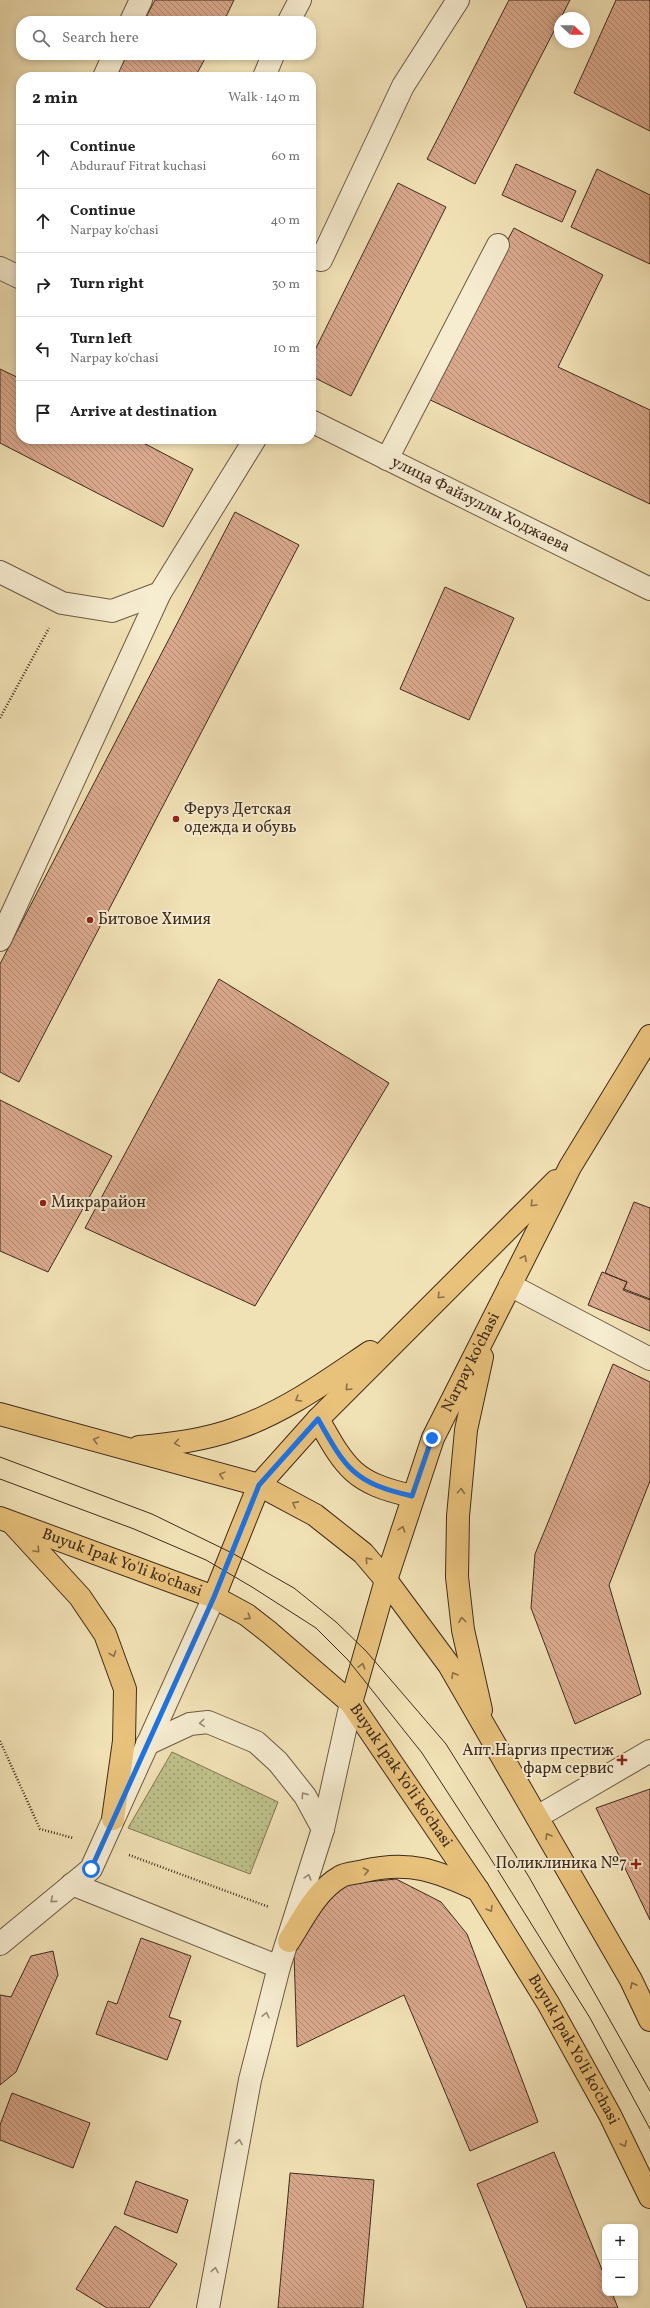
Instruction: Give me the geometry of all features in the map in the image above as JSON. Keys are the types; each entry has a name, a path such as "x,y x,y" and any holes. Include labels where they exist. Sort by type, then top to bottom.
{"main road":[{"name":"Narpay ko'chasi","path":"351,1703 386,1580 432,1438 570,1167 650,1036"},
{"name":"Narpay ko'chasi","path":"214,1597 259,1485 318,1419 412,1323 570,1167"},
{"path":"125,1448 178,1444 235,1429 285,1408 319,1387 412,1323"},
{"path":"484,1727 463,1630 456,1577 458,1516 466,1430 489,1326"},
{"path":"0,1414 259,1485 315,1515 363,1553 386,1580 449,1665 631,1980 650,2020"},
{"path":"318,1419 346,1465 358,1477 395,1492 412,1496"},
{"path":"5,1520 80,1597 105,1634 126,1689 124,1741 113,1819"},
{"name":"Buyuk Ipak Yo'li ko'chasi","path":"5,1520 214,1597 247,1615 351,1703 478,1890 548,2003 610,2115 650,2197"},
{"path":"289,1941 322,1891 341,1876 378,1868 412,1867 438,1872 478,1890"}],"street":[{"path":"133,16 141,0"},
{"path":"292,16 300,0"},
{"path":"321,260 402,86 458,0"},
{"path":"106,72 112,60"},
{"path":"266,72 271,60"},
{"path":"387,459 498,245"},
{"name":"улица Файзуллы Ходжаева","path":"316,424 650,589"},
{"path":"0,940 160,593 252,444"},
{"path":"0,572 62,602 112,611 160,593"},
{"path":"510,1285 650,1358"},
{"path":"0,1944 91,1869 214,1597"},
{"path":"208,2308 250,2080 279,1967 289,1941 323,1829 351,1703"},
{"path":"147,1744 190,1724 208,1722 256,1742 278,1762 305,1796 323,1829"},
{"path":"537,1817 650,1752"},
{"path":"72,1884 279,1967"}],"path":[{"path":"0,718 62,602"},
{"path":"0,1741 40,1829 102,1845 296,1917"}],"green space":[{"path":"172,1752 278,1802 250,1874 128,1828"}],"building":[{"path":"155,0 234,0 226,16 147,16"},
{"path":"509,0 570,0 564,12 554,12 554,31 475,184 427,159"},
{"path":"616,0 650,0 650,131 574,93"},
{"path":"124,60 204,60 198,72 118,72"},
{"path":"516,164 576,191 562,222 502,195"},
{"path":"597,169 650,195 650,264 571,227"},
{"path":"398,183 446,207 351,396 316,378 316,348"},
{"path":"514,228 603,275 558,367 650,410 650,504 424,397"},
{"path":"0,369 16,377 16,444 146,444 193,469 163,527 0,443"},
{"path":"235,512 299,545 19,1082 0,1072 0,964"},
{"path":"445,587 514,618 469,720 400,689"},
{"path":"219,979 389,1083 255,1306 85,1228"},
{"name":"Микрарайон","path":"0,1100 112,1156 48,1272 0,1251"},
{"path":"634,1202 650,1208 650,1299 624,1289 627,1282 605,1273"},
{"path":"602,1272 627,1282 623,1290 650,1300 650,1331 588,1305"},
{"path":"613,1364 650,1382 650,1481 609,1585 641,1694 575,1724 531,1608 535,1554"},
{"name":"Поликлиника №7","path":"650,1789 650,1920 596,1808"},
{"path":"396,1879 441,1902 467,1934 538,2122 470,2151 404,1995 297,2047 294,1953 336,1885"},
{"path":"141,1938 191,1956 169,2017 181,2021 167,2060 96,2034 108,2001 117,2004"},
{"path":"53,1951 58,1975 16,2072 0,2085 0,1995 11,1997 31,1956"},
{"path":"12,2093 90,2123 73,2168 0,2140 0,2125"},
{"path":"554,2152 602,2270 602,2296 613,2296 618,2308 527,2308 477,2184"},
{"path":"290,2173 374,2180 363,2308 278,2308"},
{"path":"136,2181 188,2200 177,2233 124,2214"},
{"path":"115,2226 177,2264 149,2308 107,2308 76,2289"}],"tram line":[{"path":"0,1457 152,1514 232,1553 294,1588 336,1622 366,1651 446,1744 529,1877 650,2091"},
{"path":"0,1479 134,1529 206,1560 252,1587 316,1628 348,1660 422,1753 489,1856 590,2018 650,2129"}],"place":[{"name":"Феруз Детская одежда и обувь","path":"176,819"},
{"name":"Битовое Химия","path":"90,920"},
{"name":"Микрарайон","path":"43,1203"},
{"name":"Апт.Наргиз престиж фарм сервис","path":"622,1760"},
{"name":"Поликлиника №7","path":"636,1864"}],"route":[{"path":"91,1869 214,1597 259,1485 318,1419 346,1465 358,1477 374,1485 412,1496 432,1438"}]}
